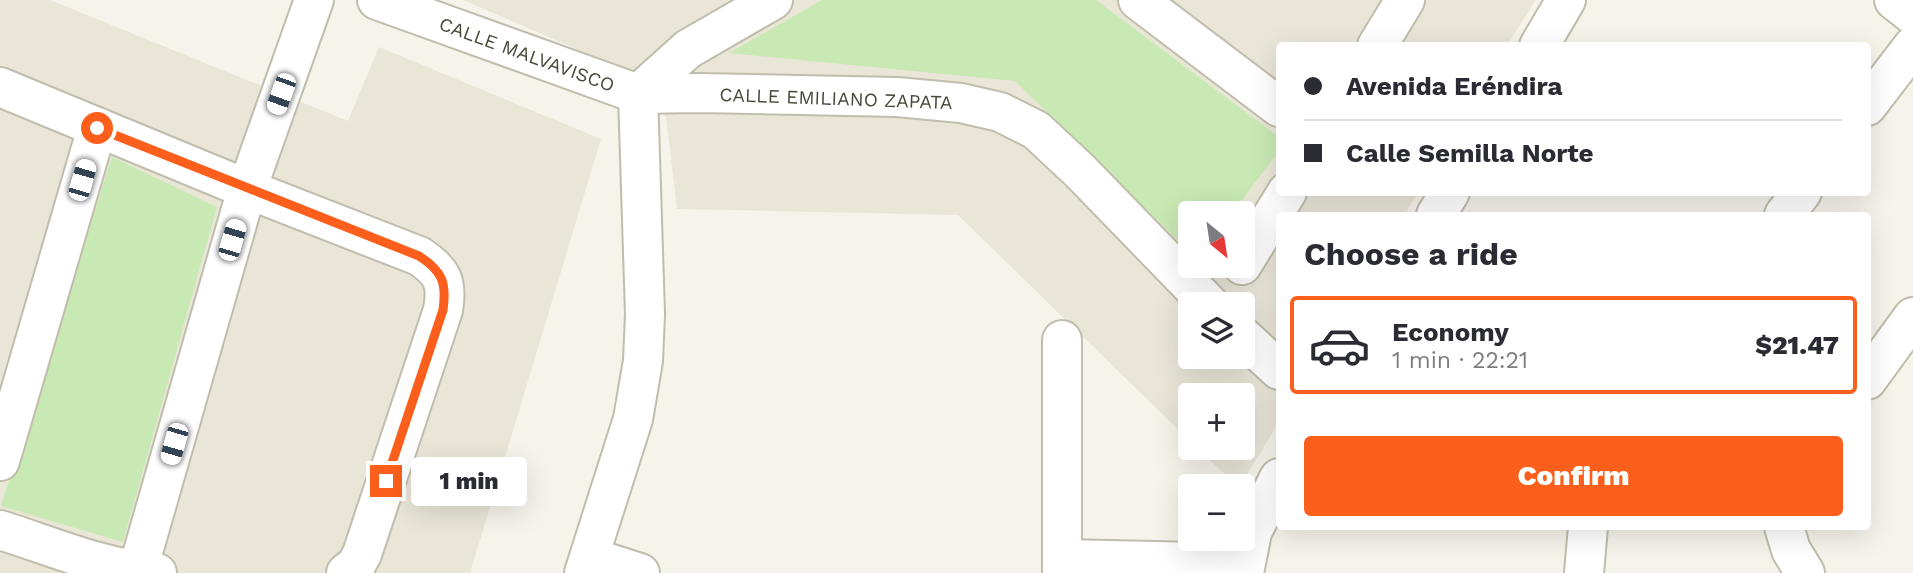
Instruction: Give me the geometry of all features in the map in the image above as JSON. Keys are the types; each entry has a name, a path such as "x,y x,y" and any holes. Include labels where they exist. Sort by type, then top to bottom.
{"street":[{"path":"0,530 106,564 144,573 247,189 314,0"},
{"name":"CALLE MALVAVISCO","path":"377,0 638,94"},
{"path":"640,573 587,565 633,419 643,361 645,314 638,94 688,49 773,0"},
{"path":"1138,0 1276,105"},
{"path":"1379,42 1405,0"},
{"path":"1541,42 1566,0"},
{"path":"1894,0 1913,15"},
{"path":"1871,101 1913,46"},
{"path":"0,87 247,189 419,256 435,266 446,293 439,323 362,554 356,565 346,573"},
{"name":"CALLE EMILIANO ZAPATA","path":"638,94 897,97 961,103 1000,112 1036,130 1080,171 1197,292"},
{"path":"0,461 97,128"},
{"path":"1255,244 1285,196"},
{"path":"1871,375 1913,317"},
{"path":"1062,340 1063,566 1245,568 1252,532 1276,484"},
{"path":"1255,348 1276,367"},
{"path":"1584,573 1588,530"},
{"path":"1785,530 1791,551 1805,573"}],"shaded area":[{"path":"0,0 50,0 348,121 379,47 601,139 470,573 0,573"},
{"path":"463,0 1536,0 1509,42 1276,42 1276,196 1416,196 1406,212 1276,212 1276,427 1247,474 1224,474 1210,460 1255,460 1255,383 1178,383 1178,429 958,215 677,209 666,117 602,60"}],"green space":[{"path":"822,0 1096,0 1276,135 1276,155 1241,201 1178,201 1178,240 1015,81 729,53"},
{"path":"112,157 217,207 123,542 1,506"}],"route":[{"path":"97,128 419,256 435,266 446,293 443,310 386,481"}]}
